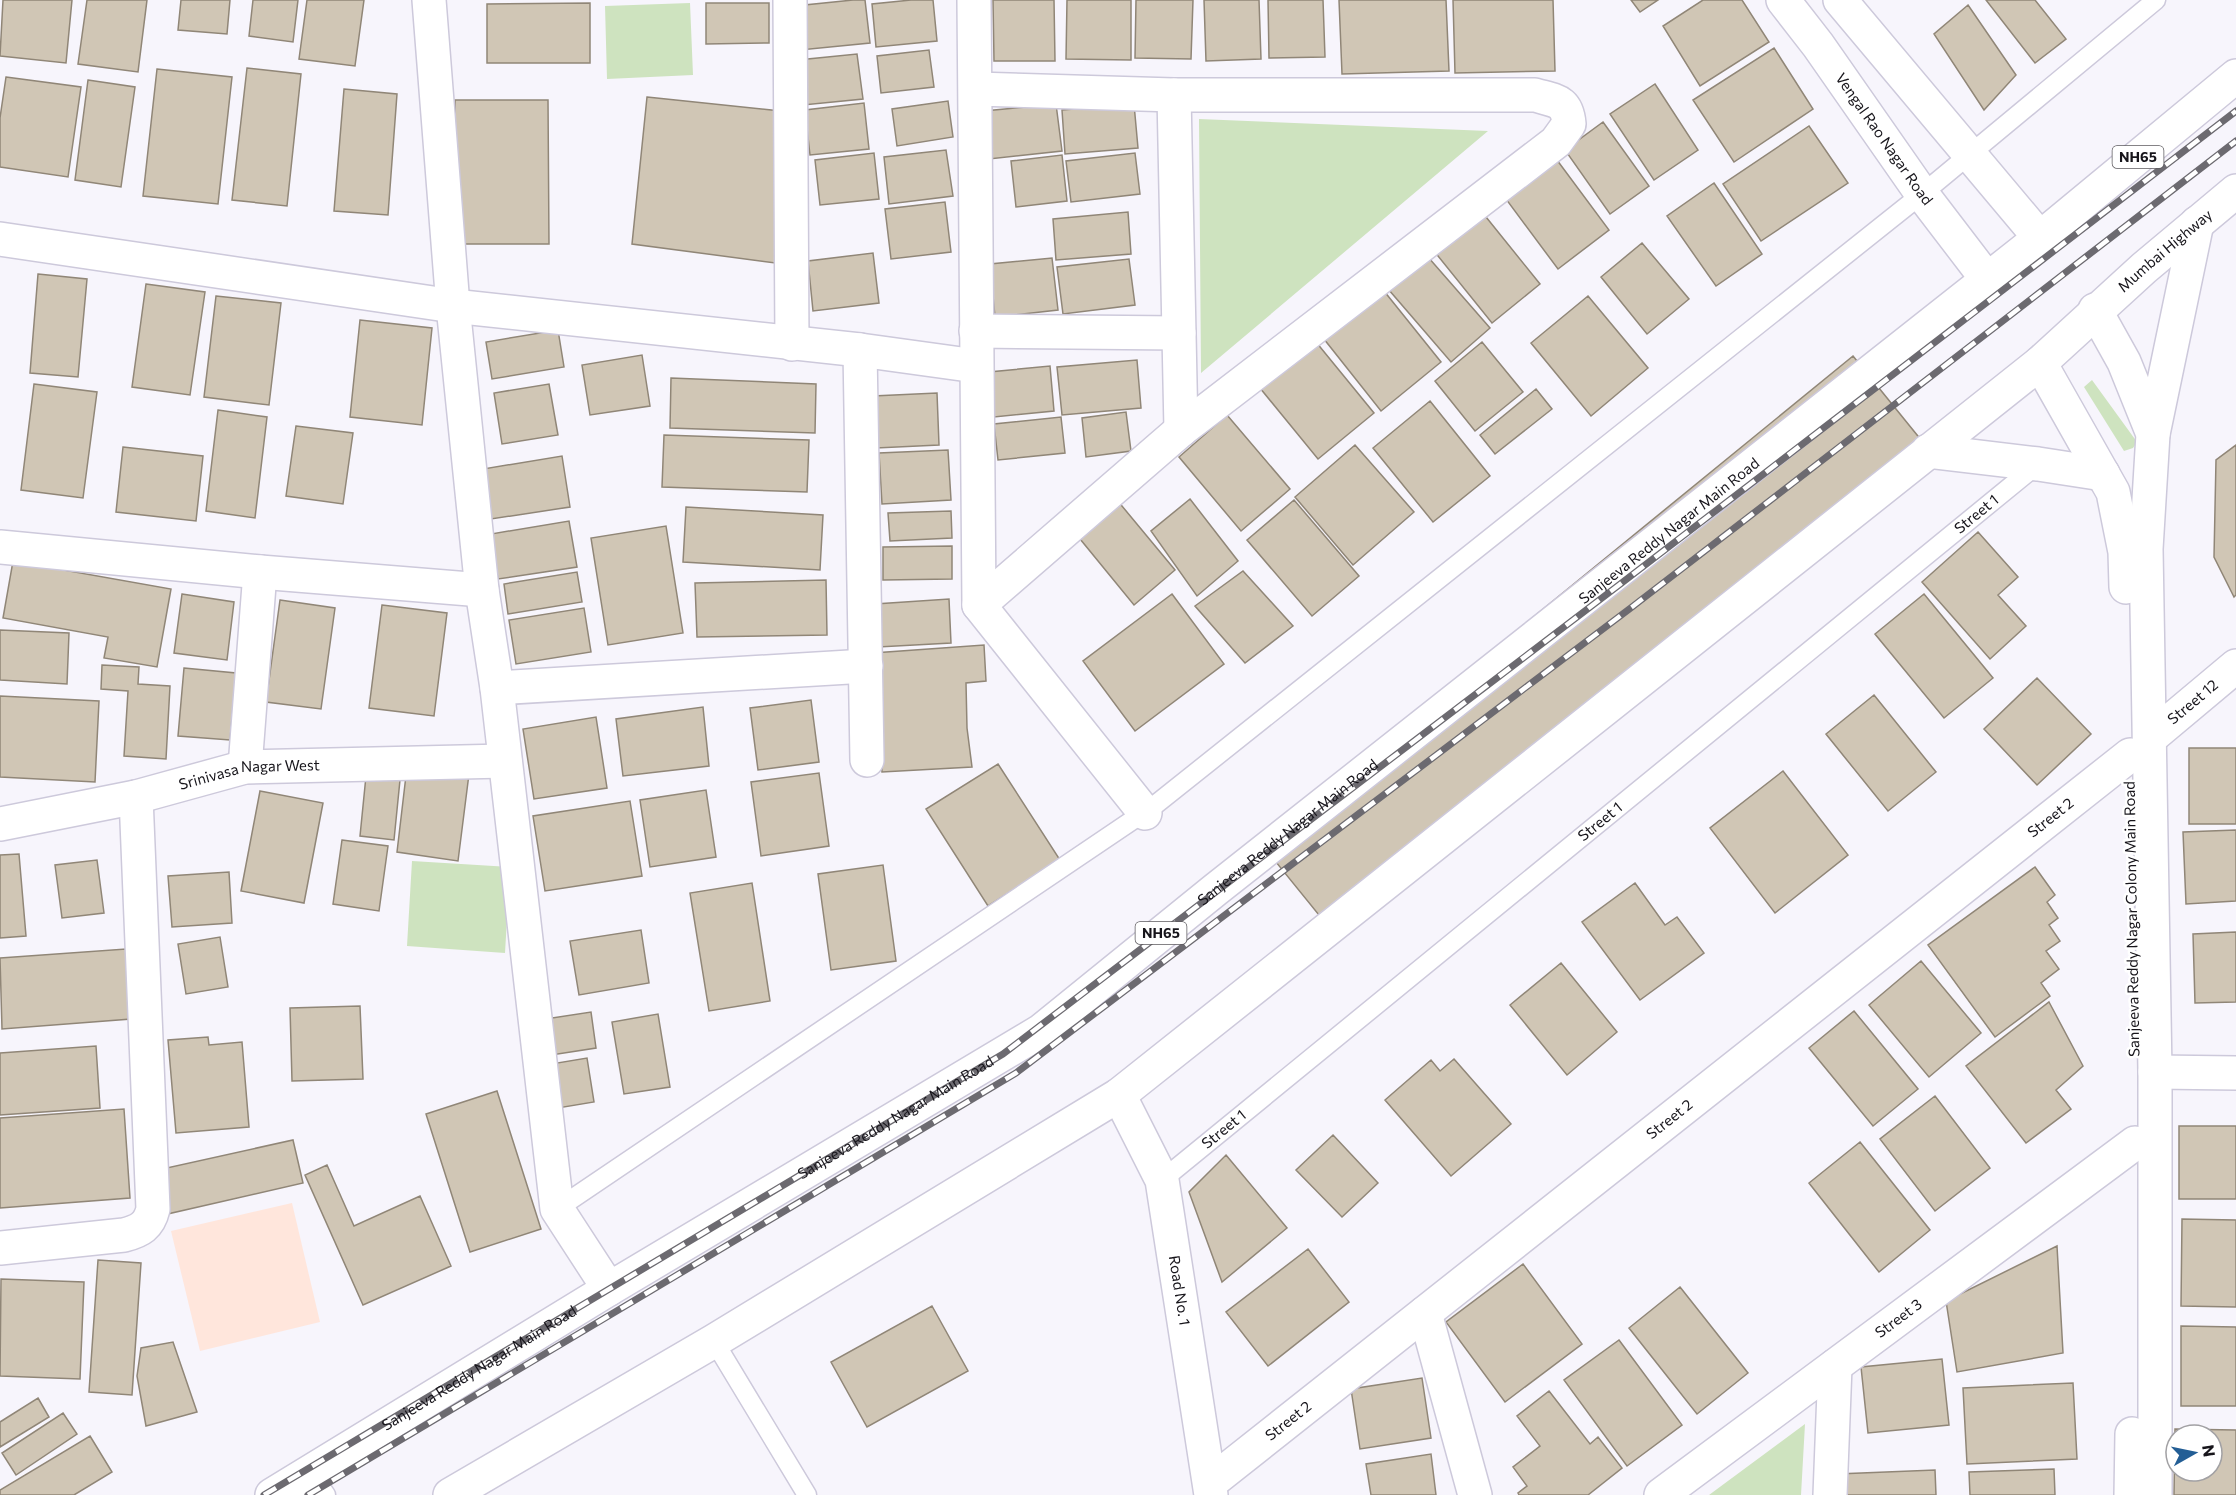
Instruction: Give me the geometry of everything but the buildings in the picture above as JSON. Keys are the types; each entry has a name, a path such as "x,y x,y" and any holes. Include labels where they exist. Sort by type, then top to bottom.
{"main road":[{"path":"429,0 453,306 482,590 498,688 557,1209 609,1289"},
{"path":"790,0 792,344"},
{"path":"974,0 979,605 1145,813"},
{"name":"Vengal Rao Nagar Road","path":"1783,0 1818,45 1922,194 1987,279"},
{"path":"1840,0 2040,238"},
{"name":"NH65","path":"1987,279 2236,76"},
{"path":"976,89 1174,94 1535,95 1560,102 1568,111 1569,124 1556,142 1181,430 979,605"},
{"path":"1174,94 1181,430"},
{"name":"Mumbai Highway","path":"2040,363 2095,310 2236,191"},
{"path":"2152,434 2197,223"},
{"path":"0,240 453,306 860,350 976,366"},
{"name":"Sanjeeva Reddy Nagar Main Road","path":"272,1495 318,1484 609,1289 1041,1031 1215,890 1987,279"},
{"path":"2095,310 2124,362 2152,434"},
{"path":"976,331 1179,333"},
{"path":"860,350 867,760"},
{"path":"450,1495 714,1341 1119,1095 2040,363"},
{"name":"Sanjeeva Reddy Nagar Colony Main Road","path":"2040,363 2107,481 2125,552 2130,660 2140,746 2161,1072 2155,1495"},
{"name":"Sanjeeva Reddy Nagar Colony Main Road","path":"2132,1495 2140,746 2152,434"},
{"path":"1928,451 2038,464 2107,481 2150,477"},
{"path":"0,547 482,590"},
{"path":"245,767 260,572"},
{"path":"498,688 866,666"},
{"name":"Street 12","path":"2140,746 2236,666"},
{"name":"Street 2","path":"1210,1489 1425,1313 2140,746"},
{"name":"Srinivasa Nagar West","path":"0,824 136,797 245,767 505,761"},
{"path":"0,1248 124,1235 139,1231 150,1220 153,1209 136,797"},
{"path":"2161,1072 2236,1073"},
{"name":"Road No. 1","path":"1119,1095 1162,1180 1210,1489"},
{"name":"Street 3","path":"1661,1495 2135,1143"},
{"path":"1425,1313 1475,1495"},
{"path":"1830,1495 1835,1366"}],"lane":[{"path":"557,1209 1145,813 1922,194 2156,0"},
{"name":"Street 1","path":"1162,1180 2038,464"},
{"path":"714,1341 807,1495"}],"shaded area":[{"path":"292,1203 320,1322 200,1351 171,1231"}],"green space":[{"path":"690,3 693,75 607,79 605,6"},
{"path":"1199,119 1488,131 1201,373"},
{"path":"2092,380 2137,442 2133,448 2124,451 2084,387"},
{"path":"412,861 510,867 505,953 407,946"},
{"path":"1805,1424 1801,1495 1709,1495"}],"railway":[{"path":"264,1495 1003,1054 2236,111"},
{"path":"308,1495 1016,1073 1632,607 2236,141"}]}
